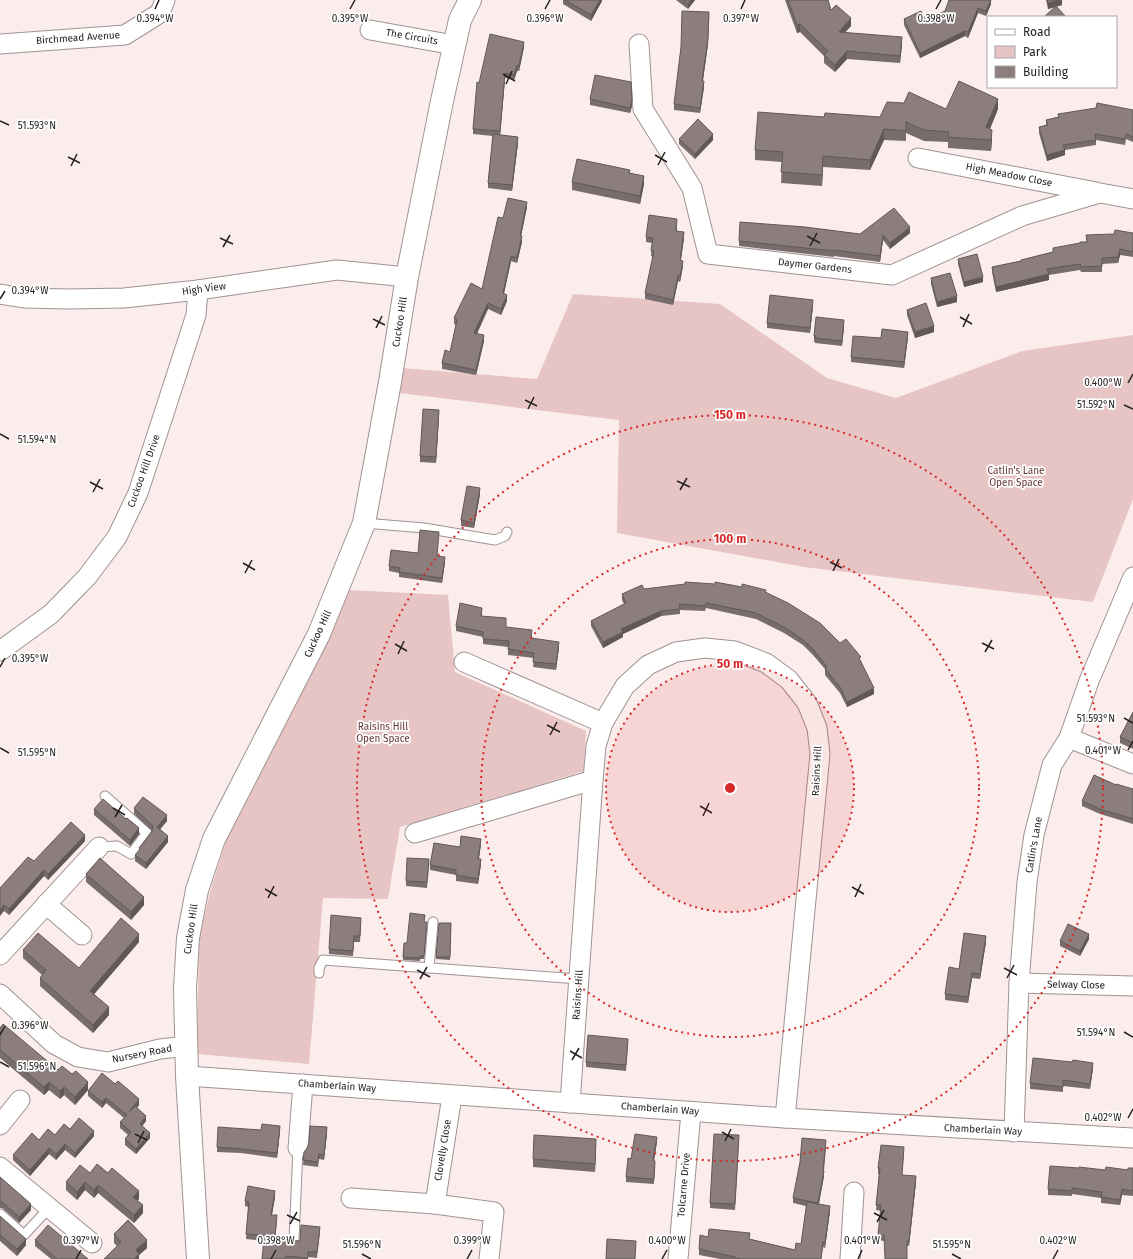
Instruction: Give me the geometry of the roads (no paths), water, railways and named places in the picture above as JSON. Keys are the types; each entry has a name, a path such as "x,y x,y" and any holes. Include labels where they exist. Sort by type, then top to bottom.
{"main road":[{"name":"Cuckoo Hill","path":"198,1259 187,1076 185,988 188,938 197,890 214,839 319,634 364,523 390,382 407,276 454,45 460,20 470,0"}],"street":[{"name":"Birchmead Avenue","path":"0,44 126,35 160,13 165,0"},
{"name":"The Circuits","path":"370,30 454,45"},
{"name":"Daymer Gardens","path":"639,44 643,109 692,188 708,254 892,275 1022,216 1100,193 1133,199"},
{"name":"High Meadow Close","path":"918,158 1100,193"},
{"name":"High View","path":"0,294 24,298 124,298 198,290 337,270 407,276"},
{"name":"Cuckoo Hill Drive","path":"0,651 51,614 87,577 117,537 138,493 196,315 198,290"},
{"name":"Catlin's Lane","path":"1014,1132 1019,984 1027,882 1034,835 1052,765 1069,738 1089,681 1133,577"},
{"name":"Raisins Hill","path":"570,1103 596,746 603,723 625,686 648,665 676,652 705,648 735,651 766,663 789,680 807,703 817,728 820,754 785,1118"},
{"path":"464,662 603,723"},
{"path":"1069,738 1133,764"},
{"path":"415,833 593,780"},
{"path":"0,955 99,847"},
{"path":"46,904 82,935"},
{"name":"Selway Close","path":"1019,984 1133,986"},
{"name":"Nursery Road","path":"0,994 54,1044 78,1056 108,1062 160,1049 187,1046"},
{"name":"Chamberlain Way","path":"187,1076 690,1112 1133,1138"},
{"path":"298,1148 303,1084"},
{"name":"Clovelly Close","path":"435,1204 452,1096"},
{"path":"0,1125 20,1100"},
{"name":"Tolcarne Drive","path":"678,1259 690,1112"},
{"path":"0,1167 92,1243"},
{"path":"850,1259 854,1192"},
{"path":"352,1198 435,1204 494,1212 489,1259"}],"lane":[{"path":"364,523 424,528 495,540 505,536 507,532"},
{"path":"99,847 117,846 131,854 147,833 105,796"},
{"path":"429,968 433,922"},
{"path":"319,974 319,968 323,960 579,979"},
{"path":"294,1240 298,1148"},
{"path":"0,1214 24,1235 49,1208"}],"park label":[{"name":"Catlin's Lane Open Space","path":"1016,476"},
{"name":"Raisins Hill Open Space","path":"383,732"}]}
